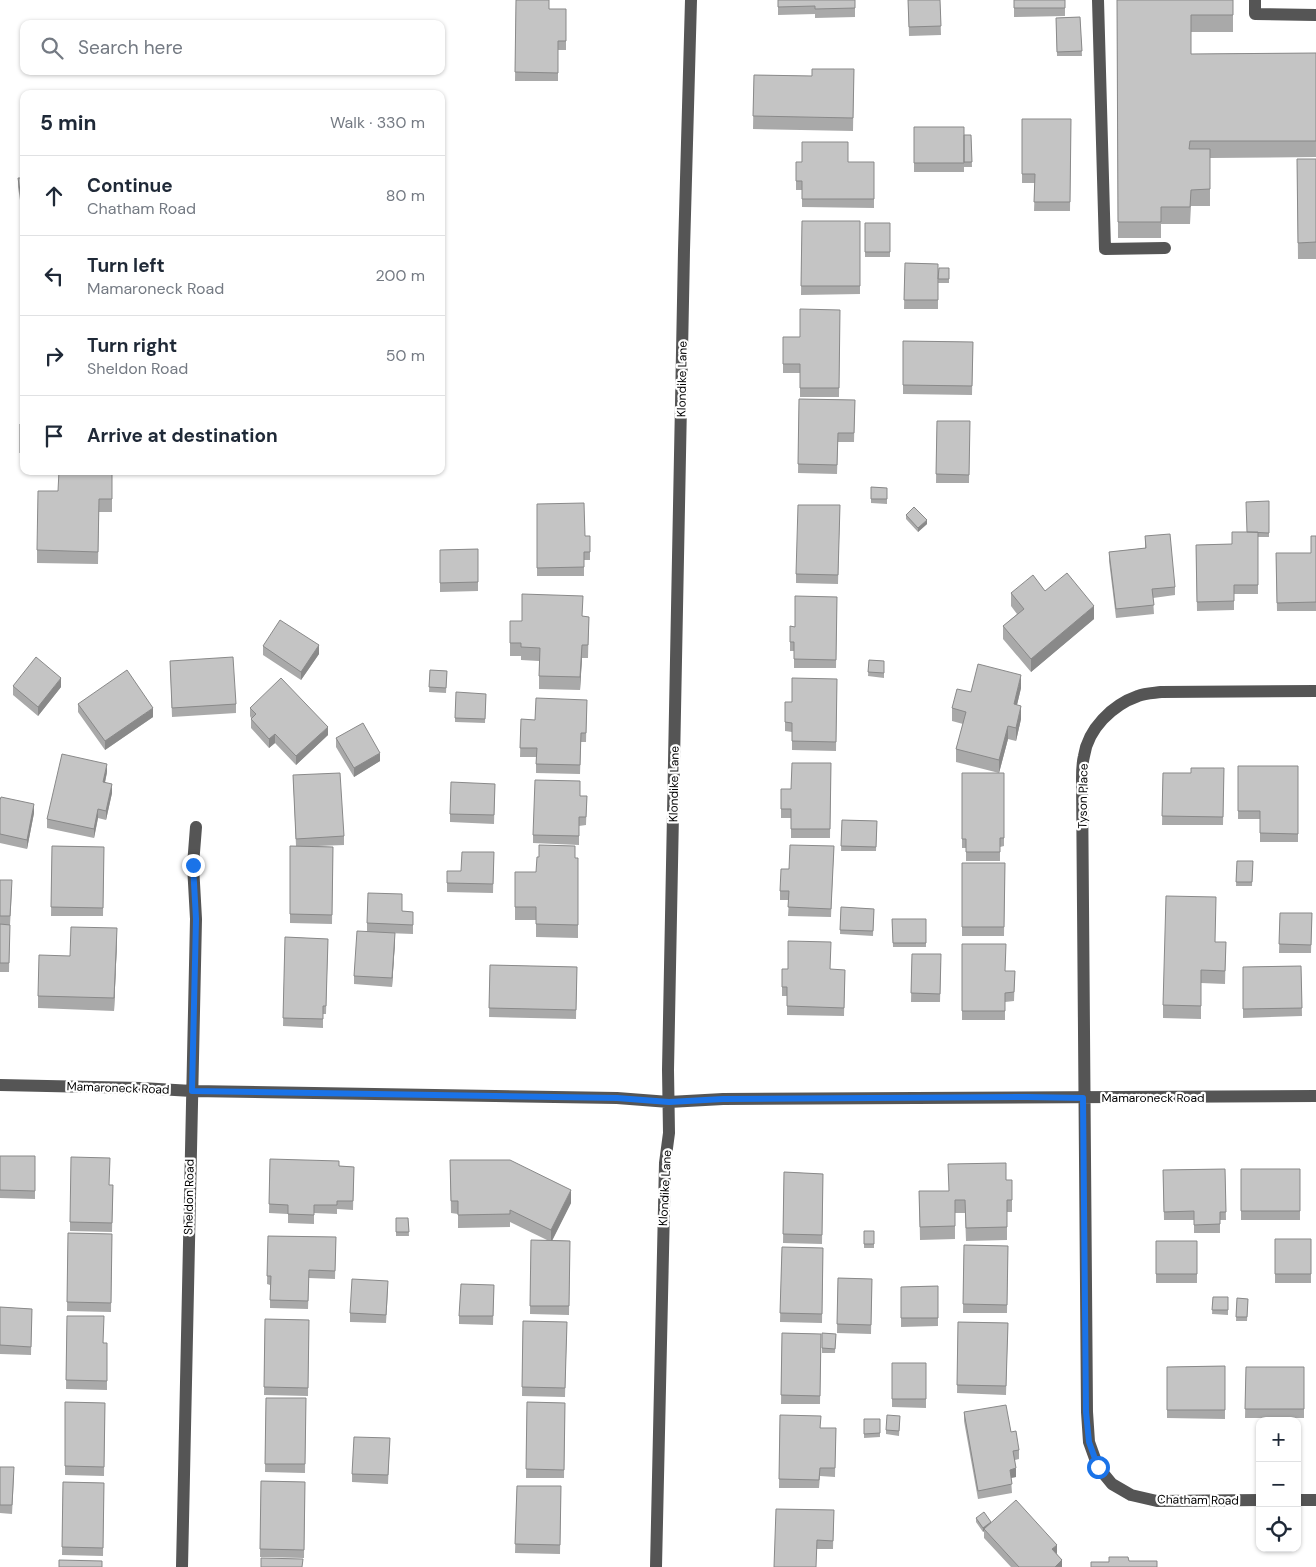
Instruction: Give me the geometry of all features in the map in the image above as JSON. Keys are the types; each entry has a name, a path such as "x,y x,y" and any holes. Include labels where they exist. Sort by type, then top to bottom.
{"street":[{"name":"Klondike Lane","path":"656,1567 665,1163 669,1133 668,1070 683,298 691,0"},
{"path":"1098,0 1105,249 1165,248"},
{"path":"1256,0 1255,14 1316,15"},
{"name":"Tyson Place","path":"1083,1098 1082,779 1086,746 1095,729 1113,709 1140,695 1161,692 1316,691"},
{"name":"Sheldon Road","path":"182,1567 196,919 193,865 196,827"},
{"name":"Mamaroneck Road","path":"0,1085 192,1091 617,1098 669,1102 723,1099 1316,1096"},
{"name":"Chatham Road","path":"1083,1098 1086,1412 1089,1442 1098,1467 1112,1484 1131,1495 1156,1501 1256,1500"},
{"path":"1301,1500 1316,1500"}],"building":[{"path":"516,0 549,0 549,9 566,9 566,41 558,41 558,73 515,72"},
{"path":"778,0 855,0 855,8 815,9 815,6 778,7"},
{"path":"908,0 940,0 941,26 909,27"},
{"path":"1014,0 1065,0 1065,8 1014,8"},
{"path":"1117,0 1233,0 1233,15 1191,15 1191,54 1316,53 1316,141 1190,141 1189,149 1210,149 1210,189 1191,190 1190,207 1161,207 1161,222 1118,222"},
{"path":"1080,17 1082,51 1057,52 1056,18"},
{"path":"812,69 854,69 853,118 753,116 754,75 812,76"},
{"path":"1022,119 1071,119 1070,202 1034,202 1035,174 1022,174"},
{"path":"914,127 964,127 964,163 914,163"},
{"path":"964,135 971,135 972,162 964,162"},
{"path":"802,142 848,142 848,162 874,162 874,199 802,199 802,181 796,181 796,162 802,162"},
{"path":"1297,159 1316,159 1316,242 1298,243"},
{"path":"802,221 860,221 860,286 801,286"},
{"path":"865,223 890,223 890,252 865,252"},
{"path":"905,263 938,264 938,300 904,300"},
{"path":"939,268 949,268 949,279 938,279"},
{"path":"800,309 840,310 839,388 800,388 800,364 783,364 783,337 800,337"},
{"path":"903,341 973,342 972,386 903,385"},
{"path":"799,399 855,400 854,433 838,433 837,465 798,464"},
{"path":"937,421 970,421 969,475 936,474"},
{"path":"59,475 112,475 112,499 99,499 98,552 37,550 38,491 58,491"},
{"path":"871,487 887,488 887,499 871,499"},
{"path":"1269,501 1269,533 1247,532 1246,502"},
{"path":"584,503 585,536 590,536 590,552 584,552 584,567 537,568 537,504"},
{"path":"798,505 840,505 838,575 796,574"},
{"path":"914,507 927,520 918,528 906,515"},
{"path":"1232,532 1258,532 1258,585 1234,585 1234,601 1197,602 1196,545 1232,544"},
{"path":"1170,534 1175,587 1152,589 1154,605 1116,609 1109,552 1146,548 1145,536"},
{"path":"1311,536 1316,536 1316,602 1277,603 1276,553 1311,553"},
{"path":"478,549 478,582 440,583 440,550"},
{"path":"1067,573 1094,606 1031,659 1003,626 1024,609 1011,593 1033,575 1045,591"},
{"path":"522,594 583,596 582,616 589,617 588,645 582,645 580,677 539,676 540,648 521,647 521,643 510,643 510,621 522,621"},
{"path":"795,596 837,597 836,660 794,659 794,642 790,642 790,626 795,627"},
{"path":"280,620 319,645 301,672 263,646"},
{"path":"36,657 61,678 38,707 13,686"},
{"path":"233,657 236,704 172,708 170,661"},
{"path":"869,660 884,661 884,673 868,672"},
{"path":"978,664 1021,675 1014,704 1021,706 1016,728 1008,726 999,760 956,749 966,712 952,708 957,689 971,692"},
{"path":"127,670 153,708 105,741 78,704"},
{"path":"430,670 447,671 446,688 429,687"},
{"path":"281,678 328,727 296,756 275,734 269,739 251,719 256,714 250,708"},
{"path":"792,678 837,679 836,742 792,741 792,723 785,722 785,702 792,702"},
{"path":"456,692 486,694 485,719 455,718"},
{"path":"536,698 587,700 586,733 581,733 580,765 536,764 537,748 520,748 521,719 535,720"},
{"path":"363,723 380,753 354,768 336,738"},
{"path":"62,754 107,764 103,782 112,784 106,811 98,809 94,829 47,819"},
{"path":"792,763 831,763 830,829 791,829 791,809 781,809 781,789 791,789"},
{"path":"1238,766 1298,766 1298,834 1260,833 1260,811 1238,811"},
{"path":"1191,768 1224,768 1223,817 1162,816 1163,773 1191,773"},
{"path":"340,773 344,836 296,839 293,775"},
{"path":"962,773 1004,773 1004,838 1000,838 1000,852 966,852 966,839 962,839"},
{"path":"535,780 580,781 580,796 587,796 586,817 579,817 579,836 533,835"},
{"path":"451,782 495,784 494,815 450,814"},
{"path":"1,797 34,804 27,840 0,834"},
{"path":"842,820 877,821 876,847 841,846"},
{"path":"539,845 575,846 575,858 578,858 578,925 536,924 536,907 515,907 515,872 536,872"},
{"path":"790,845 834,846 831,909 788,907 789,891 780,891 781,869 789,869"},
{"path":"52,846 104,847 103,908 51,907"},
{"path":"290,846 333,847 332,915 290,914"},
{"path":"462,852 494,852 493,884 447,883 447,871 461,871"},
{"path":"1237,861 1253,861 1252,882 1236,882"},
{"path":"962,863 1005,863 1004,927 962,927"},
{"path":"0,880 12,880 10,916 0,916"},
{"path":"368,893 402,894 402,911 413,912 413,925 367,923"},
{"path":"1166,896 1216,897 1215,942 1226,942 1225,971 1201,970 1201,1006 1163,1005"},
{"path":"841,907 874,909 873,931 840,930"},
{"path":"1280,913 1312,913 1311,945 1279,944"},
{"path":"892,919 926,919 926,943 893,943"},
{"path":"0,924 10,925 9,963 0,963"},
{"path":"71,927 117,928 114,998 38,996 39,955 70,956"},
{"path":"357,931 395,933 392,978 354,976"},
{"path":"285,937 328,939 326,1006 323,1006 323,1019 283,1018"},
{"path":"788,941 831,942 830,969 845,970 844,1008 787,1006 787,987 782,987 782,969 788,969"},
{"path":"962,944 1006,944 1005,971 1015,971 1014,992 1005,993 1005,1011 962,1011"},
{"path":"912,954 941,954 940,994 911,993"},
{"path":"490,965 577,967 576,1010 489,1008"},
{"path":"1301,966 1302,1008 1243,1009 1243,967"},
{"path":"0,1156 35,1156 35,1191 0,1190"},
{"path":"71,1157 110,1158 109,1185 113,1185 112,1223 70,1222"},
{"path":"270,1159 339,1161 339,1166 354,1167 353,1201 337,1201 337,1205 314,1205 314,1215 288,1214 288,1205 269,1204"},
{"path":"450,1160 510,1160 571,1190 551,1230 510,1210 510,1214 458,1215 458,1201 451,1201"},
{"path":"1006,1163 1006,1180 1012,1180 1012,1200 1007,1200 1007,1227 966,1228 965,1200 955,1200 955,1226 920,1227 919,1191 949,1191 948,1164"},
{"path":"1225,1169 1226,1212 1220,1212 1220,1224 1194,1225 1194,1211 1164,1212 1163,1170"},
{"path":"1241,1169 1300,1169 1300,1211 1241,1211"},
{"path":"784,1172 823,1174 822,1235 783,1234"},
{"path":"396,1218 408,1218 409,1232 396,1232"},
{"path":"864,1231 874,1231 874,1244 864,1244"},
{"path":"68,1233 112,1234 111,1303 67,1302"},
{"path":"268,1236 336,1237 335,1271 309,1270 308,1301 270,1300 271,1276 267,1276"},
{"path":"1275,1239 1311,1239 1311,1274 1275,1274"},
{"path":"531,1240 570,1241 569,1306 530,1306"},
{"path":"1156,1241 1197,1241 1197,1274 1156,1274"},
{"path":"964,1245 1008,1246 1007,1305 963,1304"},
{"path":"782,1247 823,1248 822,1314 780,1313"},
{"path":"838,1278 872,1279 871,1325 837,1324"},
{"path":"352,1279 388,1281 386,1315 350,1313"},
{"path":"461,1284 494,1285 493,1316 459,1316"},
{"path":"938,1286 938,1318 901,1318 901,1287"},
{"path":"1213,1297 1228,1297 1228,1310 1212,1310"},
{"path":"1237,1298 1248,1299 1247,1317 1236,1317"},
{"path":"0,1307 32,1309 31,1347 0,1345"},
{"path":"67,1316 104,1316 103,1343 107,1343 107,1381 66,1380"},
{"path":"265,1319 309,1320 308,1388 264,1387"},
{"path":"523,1321 567,1322 565,1388 522,1387"},
{"path":"958,1322 1008,1323 1006,1386 957,1385"},
{"path":"782,1333 821,1334 820,1396 781,1395"},
{"path":"822,1333 836,1334 835,1349 822,1348"},
{"path":"892,1363 926,1363 926,1399 892,1399"},
{"path":"1225,1366 1225,1410 1167,1410 1167,1367"},
{"path":"1246,1367 1304,1367 1304,1409 1245,1409"},
{"path":"266,1398 306,1398 305,1464 265,1464"},
{"path":"65,1402 105,1403 104,1467 65,1466"},
{"path":"527,1402 565,1403 564,1470 526,1469"},
{"path":"1006,1405 1011,1432 1016,1431 1019,1450 1013,1451 1016,1468 1010,1470 1012,1484 978,1491 964,1412"},
{"path":"780,1415 821,1416 820,1428 836,1428 835,1468 820,1468 819,1480 779,1479"},
{"path":"887,1415 900,1416 899,1431 886,1430"},
{"path":"864,1419 880,1419 880,1433 864,1434"},
{"path":"354,1437 390,1438 388,1475 352,1474"},
{"path":"0,1467 14,1467 12,1505 0,1505"},
{"path":"261,1481 305,1482 304,1550 260,1549"},
{"path":"63,1482 104,1483 103,1548 62,1547"},
{"path":"517,1486 561,1486 560,1545 515,1544"},
{"path":"1016,1500 1057,1545 1052,1549 1062,1560 1055,1567 1019,1567 984,1529"},
{"path":"776,1509 834,1510 833,1541 817,1540 816,1567 774,1567"},
{"path":"984,1512 991,1522 983,1528 976,1518"},
{"path":"1109,1557 1128,1557 1129,1561 1157,1561 1157,1567 1091,1567 1091,1562 1109,1562"},
{"path":"261,1558 303,1559 302,1567 261,1567"},
{"path":"59,1560 102,1561 102,1567 59,1567"}],"route":[{"path":"193,865 196,919 192,1091 617,1098 669,1102 723,1099 1083,1098 1086,1412 1089,1442 1098,1467"}]}
